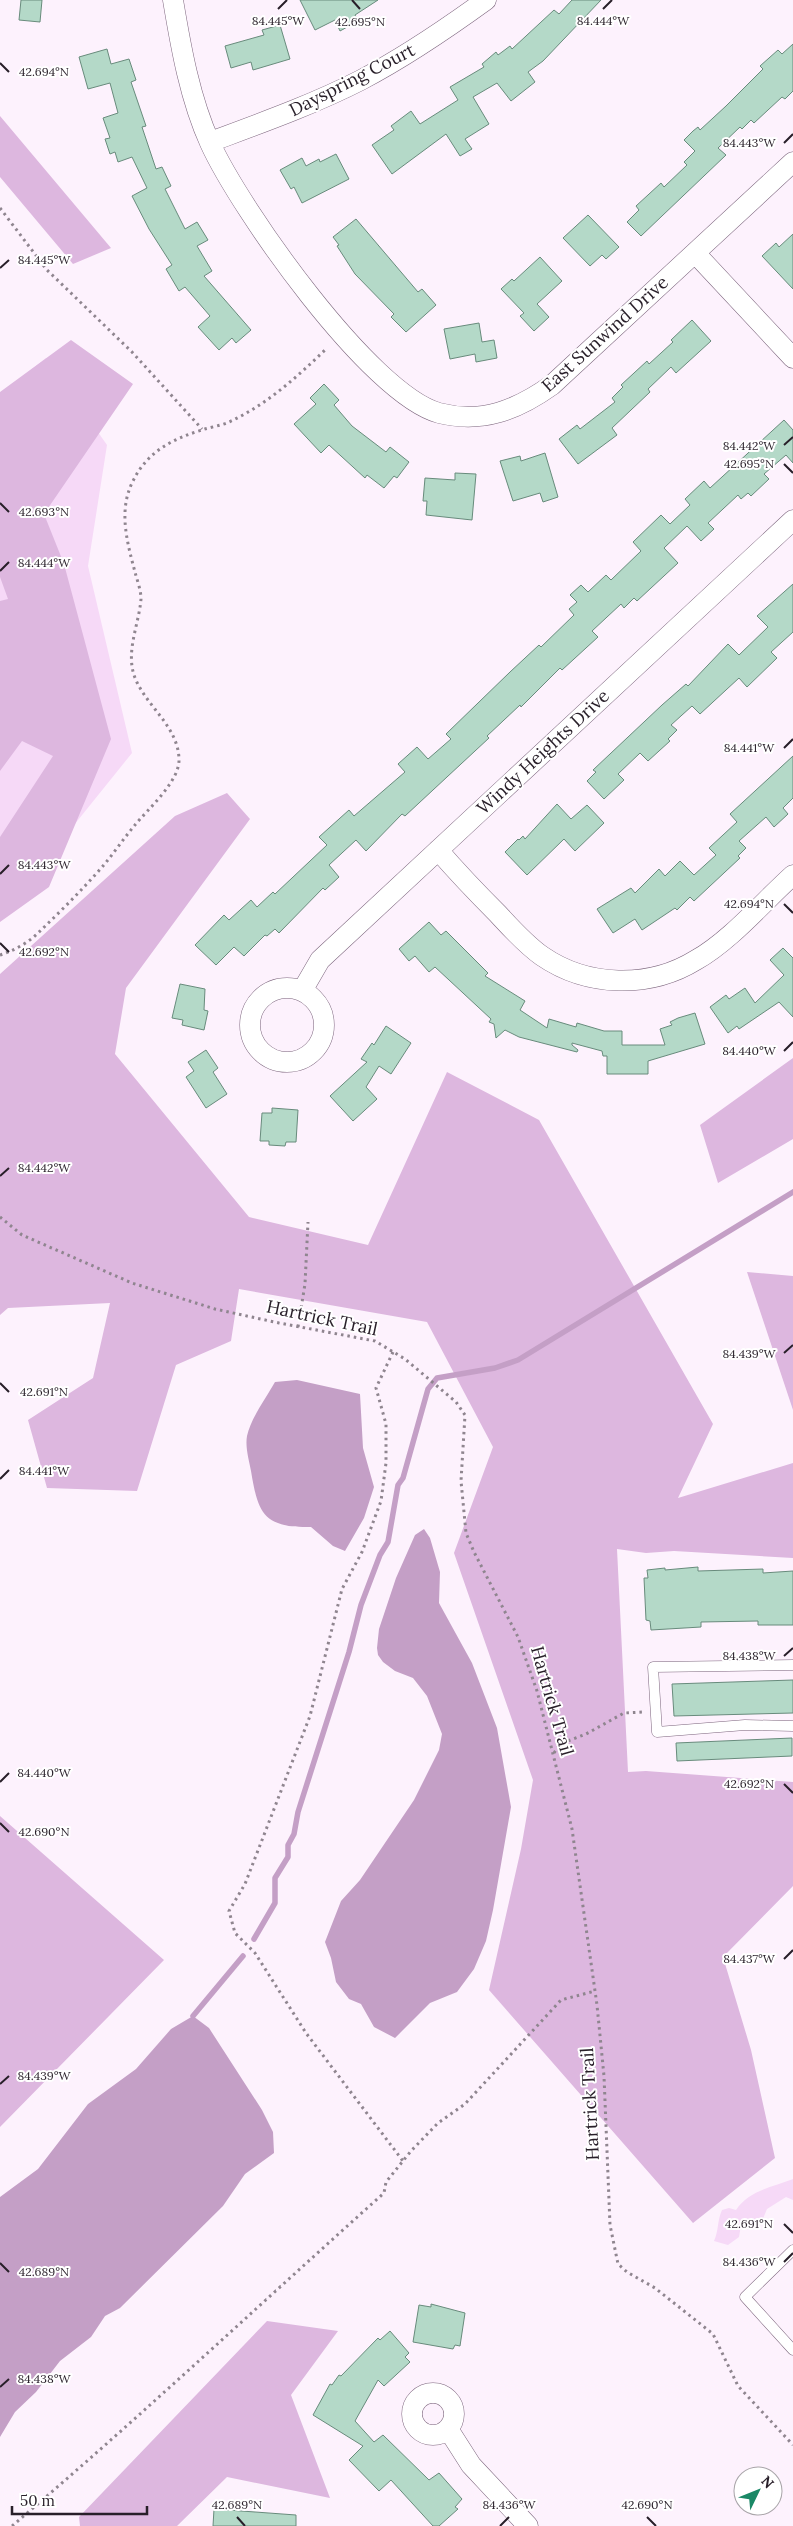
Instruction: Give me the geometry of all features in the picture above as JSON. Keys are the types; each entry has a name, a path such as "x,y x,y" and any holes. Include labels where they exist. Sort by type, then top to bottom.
{"street":[{"name":"East Sunwind Drive","path":"173,0 187,70 210,142 252,215 319,306 395,388 422,406 438,412 454,416 485,416 513,409 552,385 793,162"},
{"name":"Dayspring Court","path":"210,142 288,112 361,80 424,43 486,0"},
{"path":"695,253 793,358"},
{"name":"Windy Heights Drive","path":"302,991 320,960 793,520"},
{"path":"438,850 513,930 542,956 576,973 613,981 632,981 666,974 697,960 724,939 793,874"},
{"path":"448,2429 471,2465 528,2526"}],"lane":[{"path":"793,1665 653,1668 657,1732 746,1725 793,1726"},
{"path":"791,2255 745,2297 793,2350"}],"path":[{"path":"0,208 47,270 132,352 202,429"},
{"path":"0,955 37,935 103,866 161,796 175,774 180,761 178,746 168,726 137,681 133,672 131,659 141,596 126,538 125,513 132,482 149,457 169,441 202,429 228,423 268,400 295,379 325,350"},
{"name":"Hartrick Trail","path":"0,1217 22,1235 132,1283 216,1308 298,1327 375,1341 405,1359 456,1402 465,1415 461,1481 466,1533 518,1636 553,1753 572,1829 595,1991 604,2076 610,2225 618,2264 627,2272 655,2288 713,2334 738,2386 793,2445"},
{"path":"298,1327 305,1284 308,1222"},
{"path":"393,1352 376,1388 386,1424 386,1463 381,1501 362,1552 342,1590 310,1716 245,1884 229,1910 235,1933 255,1952 306,2033 403,2161"},
{"path":"553,1753 560,1744 593,1731 624,1713 655,1711"},
{"path":"12,2526 124,2430 245,2317 384,2193 386,2182 403,2161 438,2123 464,2104 561,2000 595,1991"}],"shaded area":[{"path":"0,116 111,248 73,264 0,177"},
{"path":"71,340 133,384 44,514 64,564 111,739 49,887 0,922 0,837 53,756 22,741 0,771 0,601 8,599 0,577 0,392"},
{"path":"46,358 107,445 88,566 132,753 0,917 0,394"},
{"path":"227,793 250,819 126,988 115,1054 249,1217 368,1245 447,1072 539,1120 713,1424 678,1498 793,1463 793,1558 674,1551 646,1553 617,1549 628,1772 646,1771 793,1782 793,1886 723,1957 751,2050 775,2158 693,2223 489,1990 521,1849 533,1780 454,1553 493,1447 427,1322 239,1289 231,1341 176,1365 137,1491 47,1488 28,1420 93,1378 110,1303 8,1308 0,1315 0,974 175,816"},
{"path":"793,1058 793,1139 718,1183 700,1125"},
{"path":"747,1272 793,1276 793,1410"},
{"path":"297,1380 360,1394 363,1448 374,1487 364,1518 345,1551 333,1546 311,1527 282,1525 273,1521 260,1507 257,1498 247,1449 249,1429 255,1415 275,1382"},
{"path":"424,1529 430,1538 440,1572 439,1603 472,1663 497,1728 511,1807 486,1941 474,1969 457,1992 430,2003 395,2038 374,2027 361,2004 349,1999 336,1982 331,1958 325,1942 341,1901 360,1880 414,1800 439,1750 442,1734 427,1696 413,1678 395,1671 383,1662 378,1655 377,1648 379,1629 396,1578 415,1535"},
{"path":"0,1816 164,1960 0,2127"},
{"path":"193,2016 209,2028 262,2110 273,2132 274,2153 245,2174 223,2206 120,2308 105,2316 91,2337 60,2361 36,2392 15,2412 0,2437 0,2197 38,2169 88,2104 136,2069 171,2029"},
{"path":"793,2179 793,2200 786,2197 767,2209 762,2221 741,2225 739,2237 728,2245 714,2241 722,2210 729,2208 736,2210 741,2203 754,2194"},
{"path":"267,2321 338,2331 291,2395 330,2498 227,2477 177,2526 80,2526 79,2517"}],"building":[{"path":"21,0 42,0 40,22 19,20"},
{"path":"300,0 378,0 355,15 358,21 340,31 335,20 315,30"},
{"path":"572,0 601,0 543,61 528,72 535,82 511,101 497,83 473,97 489,124 465,139 472,149 460,156 446,134 392,174 372,145 394,130 391,126 411,111 420,124 458,100 450,87 484,67 482,64 496,52 498,55 510,46 512,49 554,10 559,14"},
{"path":"280,25 290,59 253,70 251,62 231,68 225,46 264,35 262,30"},
{"path":"793,44 793,91 785,99 782,97 754,123 751,120 742,129 740,127 718,148 726,155 641,236 627,222 639,210 636,206 661,183 664,187 687,165 684,162 695,151 684,140 698,127 700,130 726,106 763,69 760,66 778,50 782,54"},
{"path":"107,49 111,64 129,59 136,80 131,82 146,126 142,127 156,169 162,167 171,186 165,189 185,229 197,222 208,240 197,246 212,271 204,276 251,330 236,343 232,338 219,350 198,327 210,316 185,287 179,291 166,269 172,265 149,229 132,196 147,188 132,157 118,162 115,152 110,154 105,139 110,138 103,118 118,113 110,83 88,89 79,57"},
{"path":"336,154 349,179 302,203 294,187 291,189 280,170 302,158 306,166 319,159 320,162"},
{"path":"588,215 619,247 606,259 602,255 590,266 563,238"},
{"path":"356,219 418,292 422,289 436,305 406,332 391,317 394,314 355,274 333,237"},
{"path":"793,234 793,289 762,256 776,243 779,247"},
{"path":"540,257 562,281 537,304 549,317 534,331 520,316 524,313 501,289 512,279 514,281"},
{"path":"692,320 711,341 676,373 671,367 648,389 650,392 612,428 617,435 578,464 559,439 577,425 580,429 615,402 612,398 623,387 621,385 647,361 649,364 673,342 671,340"},
{"path":"479,323 482,342 494,340 497,358 476,362 475,354 450,359 444,329"},
{"path":"324,384 339,400 334,405 352,426 386,452 390,447 409,462 397,478 394,476 384,488 367,475 365,478 329,445 321,453 294,424 316,404 310,398"},
{"path":"784,420 793,430 793,463 786,455 764,474 769,479 751,496 748,493 741,499 738,495 708,523 714,529 701,541 687,526 664,548 678,563 637,601 634,598 624,608 621,604 592,631 598,637 562,670 560,668 521,707 520,705 487,736 489,738 405,816 402,814 366,851 356,840 329,865 339,877 325,890 323,888 279,933 275,929 267,936 265,935 244,956 234,947 216,965 195,945 224,915 229,920 251,900 257,907 273,892 275,894 327,845 319,837 349,810 354,816 405,772 398,764 417,747 428,759 451,739 446,734 539,645 541,647 574,615 569,609 577,602 570,595 581,585 588,592 606,575 611,580 641,551 633,542 661,515 670,524 690,505 685,499 704,481 710,488"},
{"path":"545,453 558,497 543,502 540,493 513,501 500,461 520,456 521,461"},
{"path":"455,473 476,474 472,520 426,515 427,501 423,501 425,478 455,480"},
{"path":"793,584 793,632 771,652 777,658 747,687 739,678 700,714 692,706 671,725 677,730 668,739 670,741 648,761 640,753 618,774 624,780 604,799 587,781 596,772 593,770 662,705 686,684 688,686 728,644 739,655 768,627 757,616"},
{"path":"793,756 793,798 783,808 788,814 774,827 766,817 739,841 746,848 738,856 740,858 694,901 690,897 677,910 675,908 642,930 635,919 613,933 597,909 631,888 635,893 659,869 665,876 680,861 694,875 716,855 709,848 737,822 730,814"},
{"path":"557,804 571,819 587,805 604,823 575,851 564,839 527,875 505,852 518,839 523,836 525,839"},
{"path":"429,922 441,935 446,931 488,973 485,976 525,1001 520,1010 547,1028 549,1019 576,1027 577,1023 604,1031 622,1031 622,1045 665,1045 660,1029 672,1025 670,1022 678,1018 695,1013 705,1044 648,1061 648,1074 607,1074 607,1056 603,1056 602,1051 572,1043 578,1050 577,1052 519,1037 505,1030 496,1038 494,1024 489,1022 491,1019 435,967 429,972 415,956 409,961 399,949"},
{"path":"783,948 793,958 793,1017 779,1002 739,1029 737,1026 728,1033 710,1007 726,995 729,999 745,988 755,1003 784,975 770,960"},
{"path":"180,984 205,989 204,1010 208,1011 204,1030 182,1025 183,1020 172,1018"},
{"path":"386,1026 411,1043 391,1074 379,1066 366,1087 377,1099 353,1121 330,1096 367,1062 361,1059 372,1043 374,1045"},
{"path":"206,1050 218,1068 213,1072 227,1094 206,1108 186,1077 194,1071 188,1062"},
{"path":"272,1108 298,1110 296,1142 286,1142 285,1146 269,1145 269,1141 260,1141 262,1113 272,1113"},
{"path":"698,1567 698,1571 763,1569 763,1573 793,1571 793,1625 758,1625 758,1621 701,1622 701,1627 651,1630 650,1621 646,1620 644,1578 648,1578 647,1570"},
{"path":"793,1680 793,1713 674,1716 672,1684"},
{"path":"792,1738 792,1756 677,1761 676,1743"},
{"path":"431,2304 465,2313 460,2346 455,2345 453,2349 413,2342 419,2305 431,2307"},
{"path":"390,2331 409,2353 405,2357 410,2362 384,2386 378,2380 355,2421 374,2442 383,2435 429,2480 439,2473 462,2499 455,2507 458,2509 439,2526 433,2526 391,2480 379,2491 349,2460 363,2446 313,2415 330,2384 332,2385 339,2375 341,2376 378,2338 380,2340"},
{"path":"214,2509 296,2515 296,2526 213,2526"}],"waterway":[{"path":"254,1939 275,1903 275,1878 288,1857 288,1845 294,1834 298,1812 349,1652 361,1605 380,1555 388,1542 398,1485 403,1478 428,1389 437,1378 495,1368 518,1360 793,1192"},
{"path":"193,2016 243,1956"}]}
